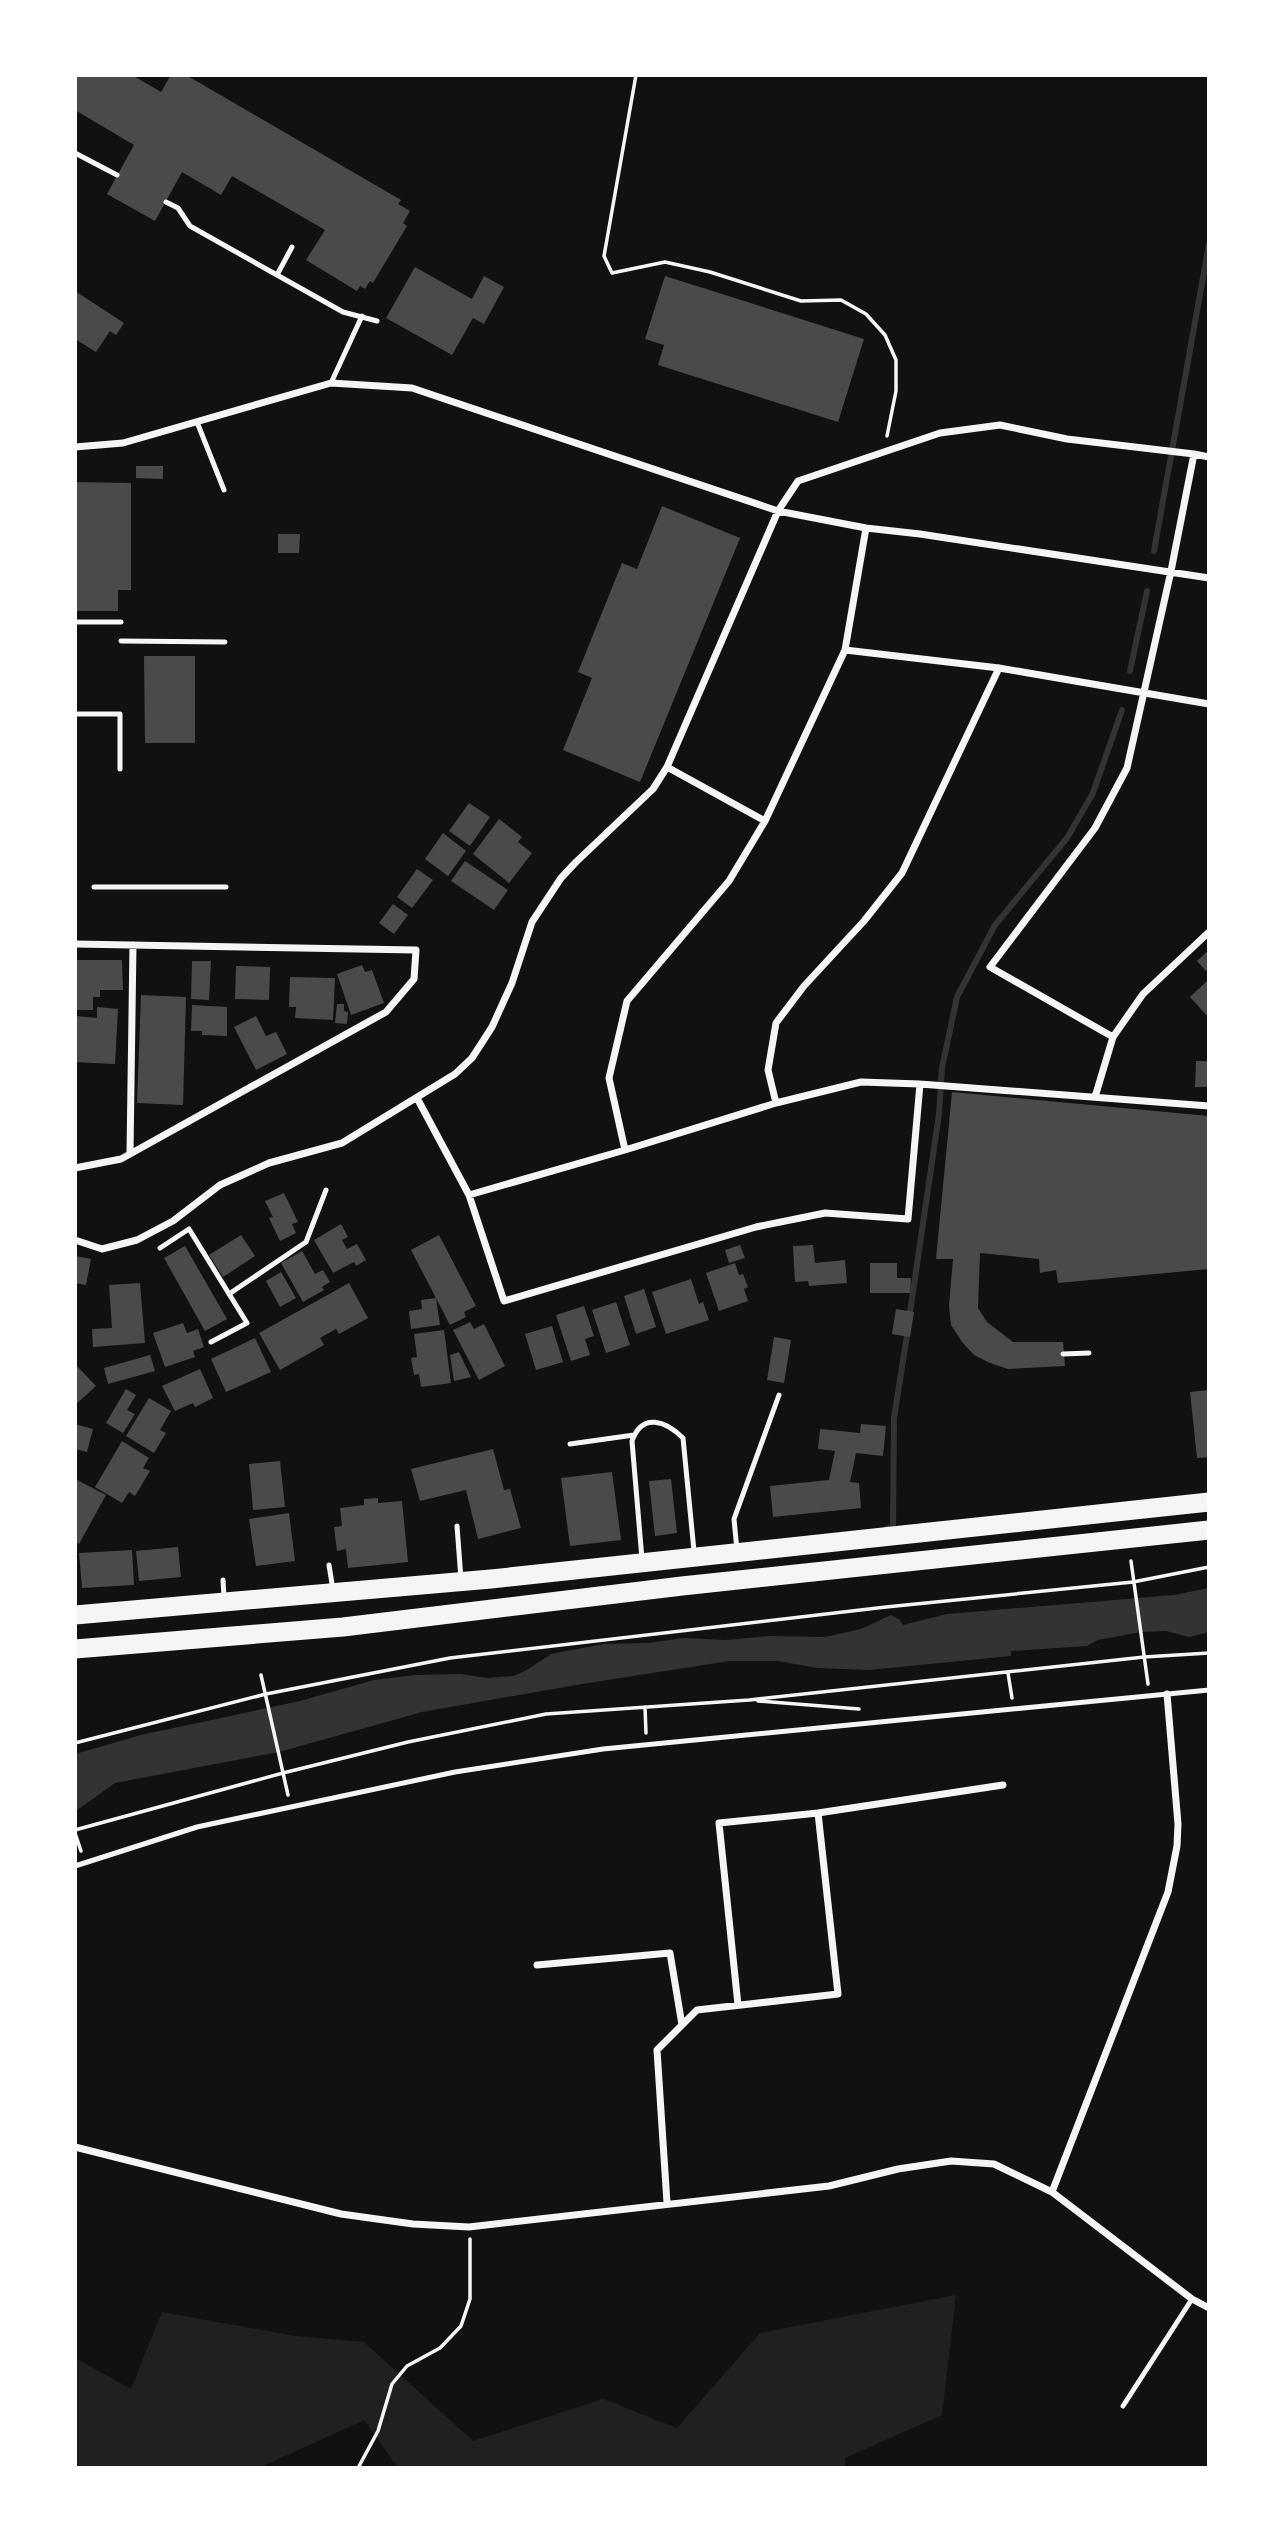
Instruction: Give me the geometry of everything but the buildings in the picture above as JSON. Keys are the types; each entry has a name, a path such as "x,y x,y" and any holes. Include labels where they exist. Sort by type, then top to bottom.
{"highway":[{"path":"75,1615 461,1582 1209,1502"},
{"path":"75,1649 343,1627 682,1586 1209,1530"}],"street":[{"path":"75,447 123,443 331,383 412,388 778,511 866,528 1209,578"},
{"path":"75,1240 102,1249 137,1240 173,1221 220,1185 269,1163 342,1143 455,1074 472,1058 492,1027 512,983 532,922 539,911 576,862 653,789 667,767 778,511 798,481 940,433 1000,425 1067,439 1209,457"},
{"path":"1113,1037 990,967 1096,828 1127,768 1171,572 1190,453"},
{"path":"625,1150 610,1078 627,1001 729,881 765,821 845,650 866,528"},
{"path":"845,650 999,668 1209,704"},
{"path":"776,1103 768,1070 776,1023 804,986 864,921 902,873 999,668"},
{"path":"667,767 765,821"},
{"path":"1095,1097 1113,1037 1143,994 1209,932"},
{"path":"75,944 416,950 414,979 386,1012 121,1159 75,1168"},
{"path":"130,1153 133,945"},
{"path":"469,1195 776,1103 861,1082 955,1086 1209,1106"},
{"path":"417,1098 469,1195 504,1301 756,1227 825,1213 908,1219 923,1084"},
{"path":"1052,2192 1168,1892 1177,1846 1178,1825 1167,1694"},
{"path":"738,2005 719,1823 818,1813 1003,1785"},
{"path":"667,2203 657,2050 696,2010 838,1994 818,1813"},
{"path":"537,1965 670,1953 682,2025"},
{"path":"75,2147 341,2214 413,2224 469,2227 829,2186 898,2169 951,2161 994,2164 1052,2192 1192,2299 1209,2308"}],"lane":[{"path":"75,153 117,175"},
{"path":"166,202 178,208 190,226 276,275 343,312 377,321"},
{"path":"276,275 292,247"},
{"path":"331,383 362,316"},
{"path":"197,422 224,489"},
{"path":"75,622 121,622"},
{"path":"121,641 225,642"},
{"path":"75,714 120,714 120,769"},
{"path":"94,887 226,887"},
{"path":"229,1294 306,1242 326,1190"},
{"path":"160,1248 190,1229 247,1323 211,1342"},
{"path":"1063,1354 1089,1353"},
{"path":"737,1553 734,1519 779,1395"},
{"path":"642,1562 632,1441 645,1424 659,1421 671,1426 683,1438 694,1557"},
{"path":"570,1444 634,1435"},
{"path":"457,1526 461,1582"},
{"path":"329,1565 333,1593"},
{"path":"223,1580 225,1603"},
{"path":"75,1866 197,1827 456,1772 603,1749 1209,1690"},
{"path":"1123,2406 1192,2299"}],"path":[{"path":"636,75 604,256 611,273 665,262 710,272 801,301 841,300 866,314 885,335 896,360 896,391 884,452"},
{"path":"1131,1561 1149,1696"},
{"path":"75,1743 266,1694 450,1658 886,1607 1133,1582 1209,1567"},
{"path":"85,1863 75,1831 283,1773 408,1742 546,1714 749,1700 1144,1657 1209,1653"},
{"path":"1008,1672 1014,1709"},
{"path":"261,1675 291,1807"},
{"path":"749,1700 865,1710"},
{"path":"645,1707 647,1744"},
{"path":"358,2468 378,2431 392,2384 407,2366 440,2348 461,2326 470,2299 469,2227"}],"shaded area":[{"path":"1209,1588 1209,1632 1189,1637 1166,1631 1141,1632 1098,1640 1087,1646 1011,1651 1011,1656 869,1670 818,1668 777,1661 729,1661 582,1684 422,1712 279,1752 115,1783 76,1811 75,1818 75,1754 141,1735 300,1701 374,1680 415,1675 461,1674 487,1678 513,1676 551,1654 604,1644 648,1643 684,1638 725,1640 770,1636 825,1637 861,1629 891,1615 903,1625 947,1614 1174,1595"},
{"path":"956,2295 942,2415 845,2458 845,2468 398,2468 364,2420 259,2468 75,2468 75,2358 131,2389 162,2312 295,2336 364,2342 473,2441 603,2399 677,2428 760,2333"}],"waterway":[{"path":"1154,551 1209,244"},
{"path":"1130,671 1147,591"},
{"path":"909,1319 939,1114 942,1068 957,997 995,925 1067,838 1093,793 1122,710"},
{"path":"886,1529 893,1527 894,1418 908,1329"}]}
